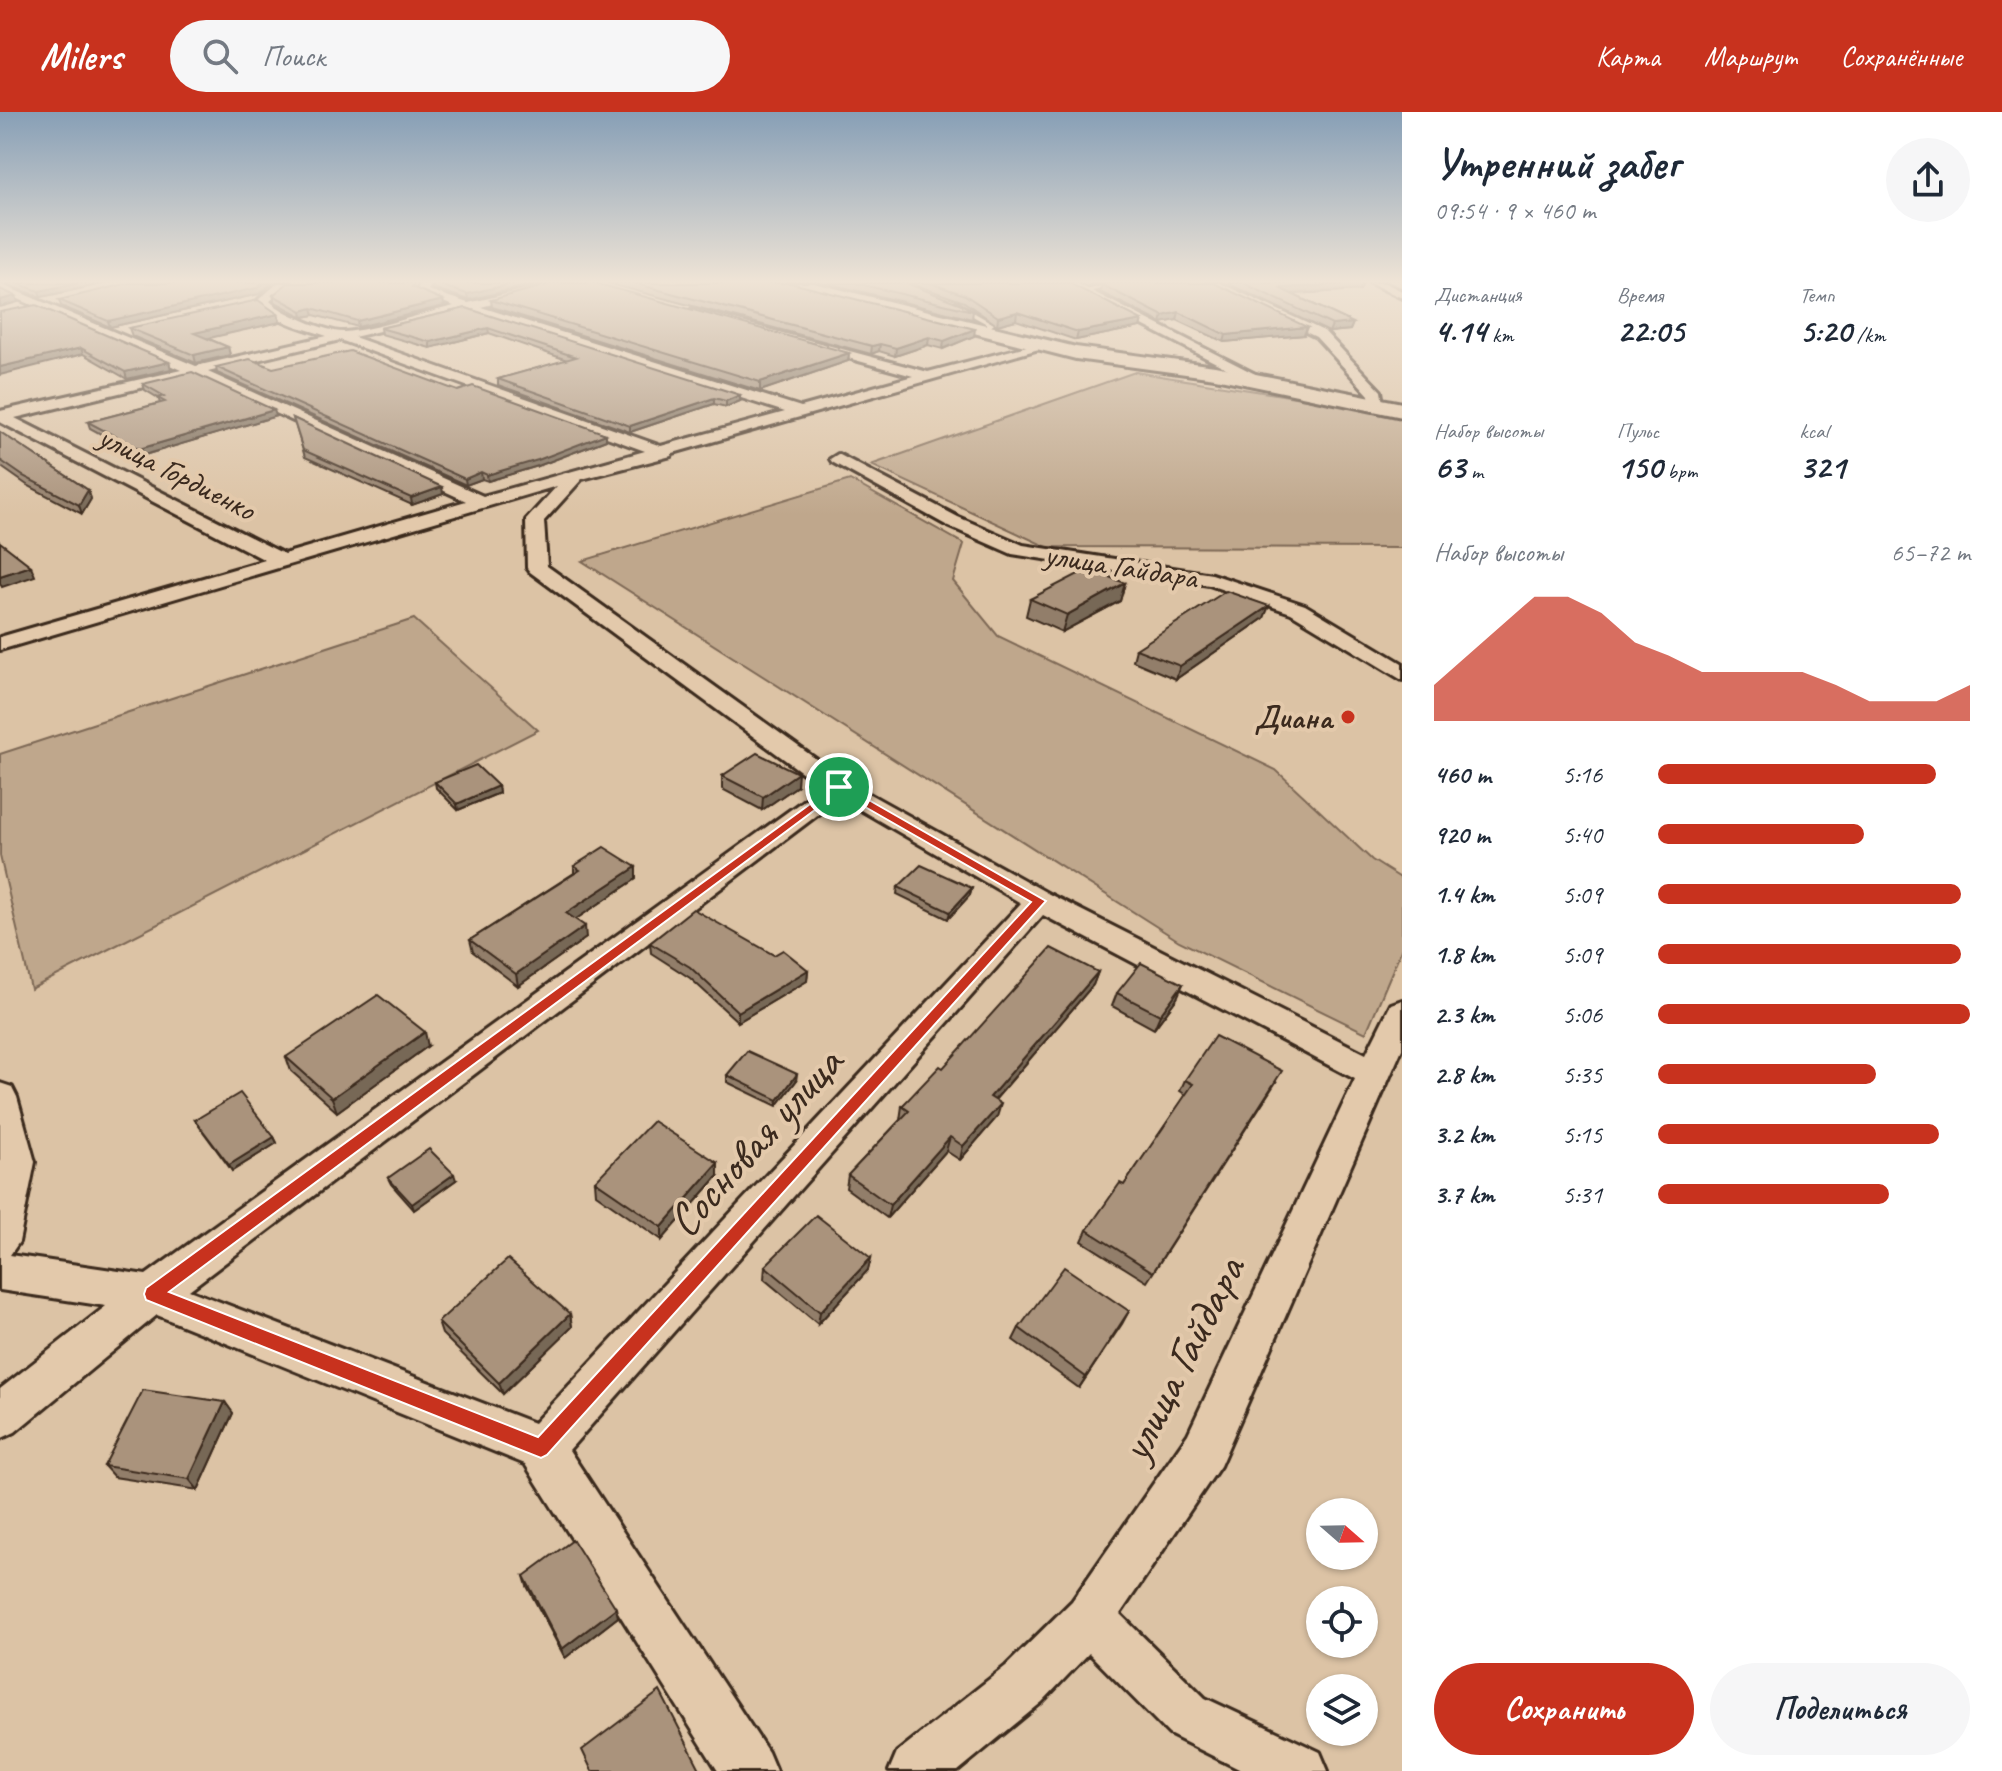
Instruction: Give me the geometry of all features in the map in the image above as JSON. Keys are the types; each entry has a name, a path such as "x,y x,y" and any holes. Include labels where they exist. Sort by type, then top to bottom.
{"main road":[{"path":"1125,360 1262,381 1402,410"}],"street":[{"path":"171,360 482,502"},
{"path":"0,417 234,360"},
{"path":"408,360 665,453"},
{"path":"639,360 804,413"},
{"path":"872,360 929,376"},
{"path":"0,644 482,502 665,453 984,360"},
{"path":"1222,360 1262,381"},
{"path":"1345,360 1376,394 1376,403"},
{"name":"улица Гордиенко","path":"0,417 284,562"},
{"name":"улица Гайдара","path":"838,459 952,521 1019,550 1212,580 1298,609 1402,673"},
{"path":"574,478 535,520 537,568 839,787 1039,901 1373,1073"},
{"path":"0,619 25,637"},
{"path":"0,1417 152,1294 839,787"},
{"name":"Сосновая улица","path":"541,1448 1039,901"},
{"name":"улица Гайдара","path":"916,1771 1024,1684 1089,1618 1204,1450 1402,1012"},
{"path":"0,1097 17,1162 0,1242"},
{"path":"0,1272 152,1294 541,1448 749,1771"},
{"path":"1089,1618 1187,1716 1301,1771"}],"shaded area":[{"path":"1135,372 1371,409 1402,419 1402,548 1047,547 871,465"},
{"path":"850,480 964,544 953,581 998,636 1276,770 1372,860 1402,879 1402,948 1366,1033 1179,941 582,561"},
{"path":"414,619 538,730 31,989 0,856 0,754"}],"building":[{"path":"0,360 28,360 0,367"},
{"path":"104,360 169,362 125,372"},
{"path":"254,360 273,368 307,360 375,360 458,391 473,386 606,434 538,460 487,475 481,472 465,479 216,367"},
{"path":"564,360 631,360 740,395 726,401 714,398 630,426 498,379"},
{"path":"689,360 826,360 760,382"},
{"path":"192,372 274,410 139,449 88,422 165,402 158,398 164,396 143,384"},
{"path":"293,418 442,487 411,498 303,450"},
{"path":"0,432 88,490 79,505 23,476 0,460"},
{"path":"0,542 31,566 0,576"},
{"path":"1088,569 1125,583 1067,615 1030,599"},
{"path":"1226,591 1269,606 1180,666 1136,649"},
{"path":"757,753 798,773 763,797 722,776"},
{"path":"476,765 498,786 457,804 435,782"},
{"path":"604,847 636,867 566,913 585,926 516,974 470,940 580,870 574,866"},
{"path":"921,865 972,888 950,912 898,887"},
{"path":"693,909 774,955 783,950 808,970 738,1012 690,967 650,943"},
{"path":"1051,948 1098,972 990,1097 1001,1104 963,1146 950,1137 890,1205 848,1175 909,1111 902,1106 940,1066 943,1068"},
{"path":"1141,963 1183,984 1160,1015 1117,993"},
{"path":"378,995 425,1032 332,1098 286,1057"},
{"path":"1215,1036 1282,1071 1153,1272 1087,1230 1120,1183 1124,1185 1193,1084 1185,1080"},
{"path":"747,1051 797,1074 778,1100 727,1075"},
{"path":"240,1093 274,1137 229,1165 195,1120"},
{"path":"653,1121 718,1163 662,1227 595,1181"},
{"path":"429,1149 454,1174 412,1204 388,1178"},
{"path":"816,1215 871,1258 820,1312 765,1266"},
{"path":"508,1259 570,1314 499,1383 438,1322"},
{"path":"1064,1267 1129,1311 1086,1377 1019,1328"},
{"path":"143,1390 225,1402 189,1479 104,1466"},
{"path":"573,1540 616,1608 562,1649 524,1576"},
{"path":"660,1691 701,1771 592,1771 582,1750"}],"place":[{"name":"Диана","path":"1348,717"}],"route":[{"path":"839,787 1039,901 541,1448 152,1294 667,914 839,787"}]}
